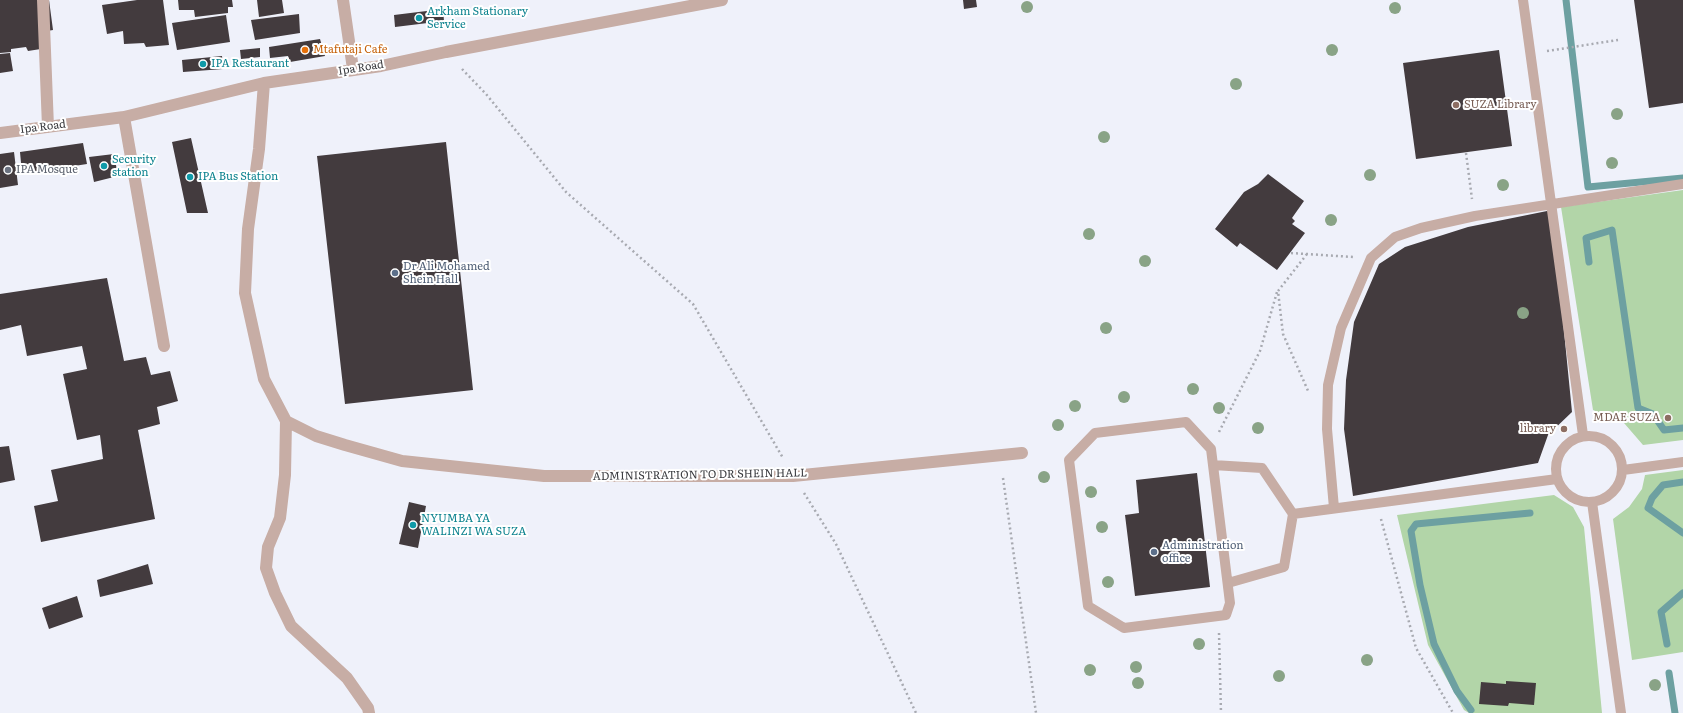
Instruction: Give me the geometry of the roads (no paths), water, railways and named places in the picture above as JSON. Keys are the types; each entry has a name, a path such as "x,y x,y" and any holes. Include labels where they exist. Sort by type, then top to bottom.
{"street":[{"path":"43,0 48,127"},
{"path":"343,0 353,69"},
{"name":"Ipa Road","path":"0,133 124,117 264,83 381,66 446,52 722,0"},
{"path":"264,83 259,149 248,229 245,293 264,379 286,421 285,475 280,518 268,547 266,568 275,593 291,626 348,678 368,708 369,713"},
{"path":"124,117 164,346"},
{"name":"ADMINISTRATION TO DR SHEIN HALL","path":"286,421 316,436 402,461 544,476 793,476 1022,453"}],"lane":[{"path":"1523,0 1583,435"},
{"path":"1334,508 1327,429 1328,385 1340,328 1371,258 1395,237 1421,228 1475,216 1683,184"},
{"path":"1186,422 1211,449 1213,466 1230,603 1226,616 1124,628 1088,606 1070,460 1095,433 1186,422"},
{"path":"1583,435 1598,436 1611,443 1620,455 1623,470 1620,482 1614,492 1604,499 1592,502 1581,502 1570,497 1562,489 1557,479 1555,465 1560,451 1570,441 1583,435"},
{"path":"1623,470 1683,462"},
{"path":"1213,466 1262,468 1293,514 1284,567 1228,583"},
{"path":"1293,514 1557,479"},
{"path":"1592,502 1621,713"}],"waterway":[{"path":"1566,0 1588,187 1683,178"},
{"path":"1589,262 1586,238 1612,230 1638,408 1653,414 1664,430 1683,428"},
{"path":"1683,482 1663,485 1652,498 1648,508 1683,533"},
{"path":"1471,710 1457,691 1434,644 1420,585 1411,531 1416,524 1530,513"},
{"path":"1667,644 1661,612 1683,593"},
{"path":"1669,673 1675,713"}],"place":[{"name":"Arkham Stationary Service","path":"419,18"},
{"name":"Mtafutaji Cafe","path":"305,50"},
{"name":"IPA Restaurant","path":"203,64"},
{"name":"SUZA Library","path":"1456,105"},
{"name":"Security station","path":"104,166"},
{"name":"IPA Mosque","path":"8,170"},
{"name":"IPA Bus Station","path":"190,177"},
{"name":"Dr Ali Mohamed Shein Hall","path":"395,273"},
{"name":"MDAE SUZA","path":"1668,418"},
{"name":"library","path":"1564,429"},
{"name":"NYUMBA YA WALINZI WA SUZA","path":"413,525"},
{"name":"Administration office","path":"1154,552"}]}
